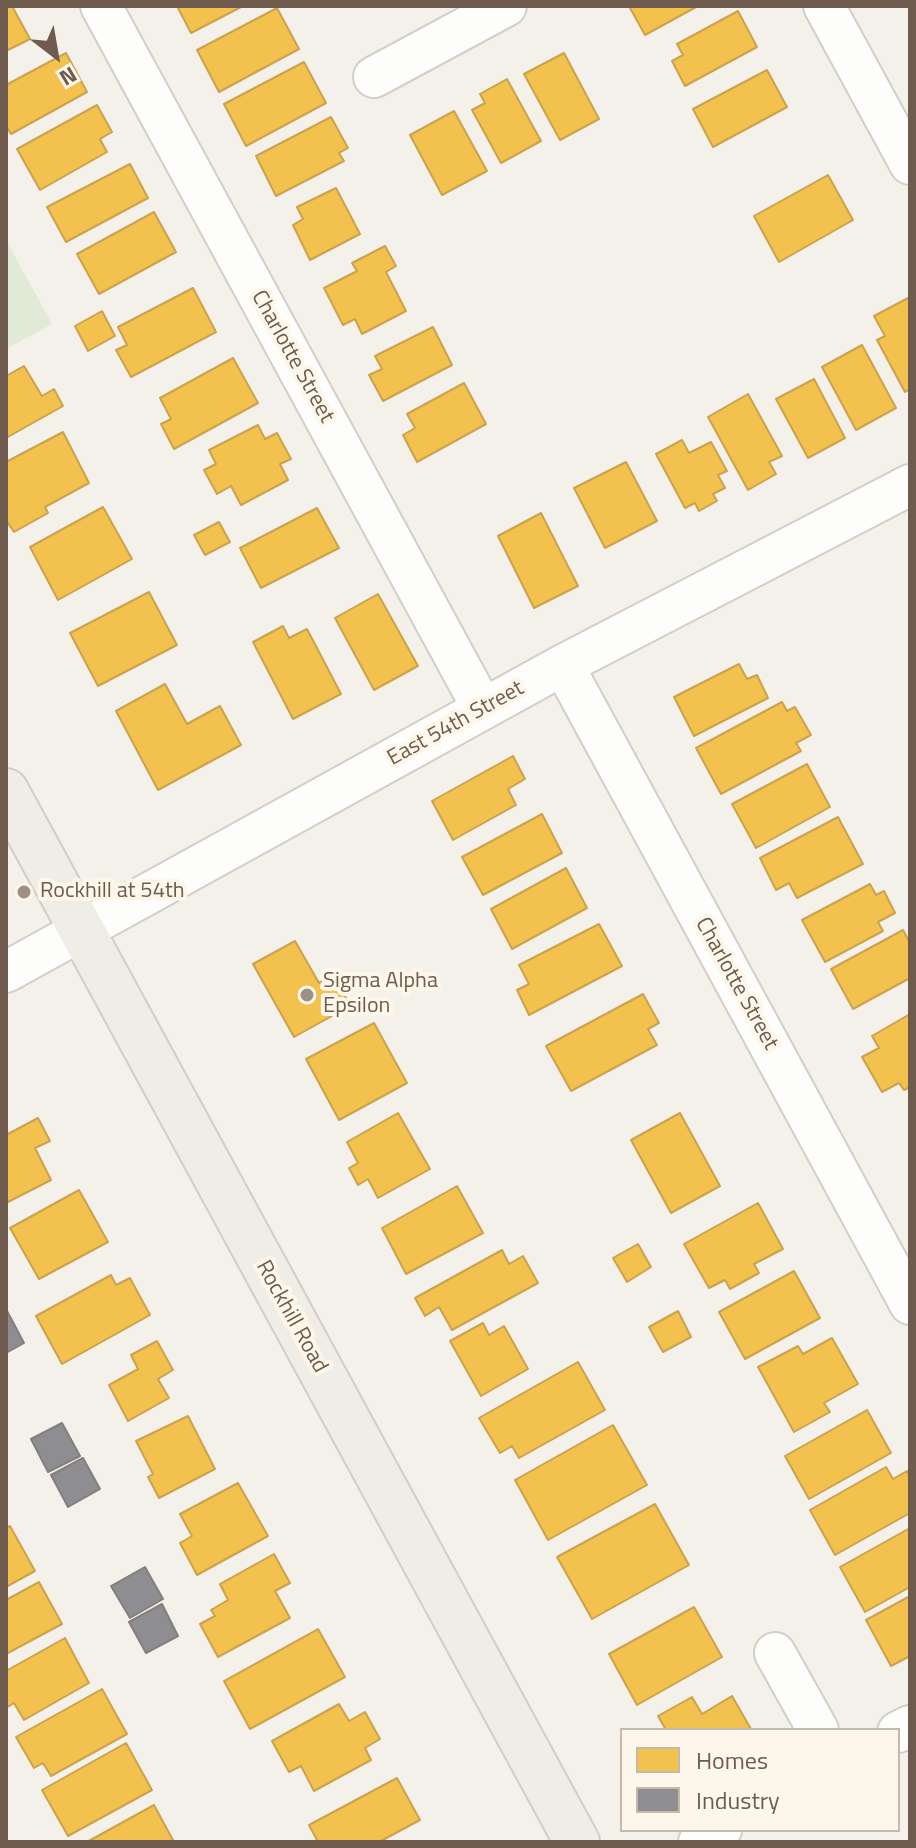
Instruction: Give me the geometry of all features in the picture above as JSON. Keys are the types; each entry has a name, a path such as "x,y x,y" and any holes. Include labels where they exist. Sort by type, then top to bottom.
{"main road":[{"name":"Rockhill Road","path":"6,791 577,1842"}],"street":[{"name":"Charlotte Street","path":"101,6 483,709"},
{"path":"374,77 506,6"},
{"path":"824,6 910,164"},
{"name":"East 54th Street","path":"6,972 563,665 910,485"},
{"name":"Charlotte Street","path":"563,665 910,1304"},
{"path":"775,1653 817,1728"},
{"path":"699,1842 717,1832"}],"green space":[{"path":"6,240 52,324 6,349"}],"building: Homes":[{"path":"6,6 12,6 30,39 6,51"},
{"path":"177,6 243,6 191,33"},
{"path":"629,6 698,6 645,35"},
{"path":"277,8 299,49 219,92 197,50"},
{"path":"738,11 757,47 685,86 672,61 683,55 677,44"},
{"path":"66,53 87,92 11,134 6,126 6,85"},
{"path":"564,53 599,119 560,140 524,74"},
{"path":"304,62 326,103 246,146 224,104"},
{"path":"767,70 787,107 713,147 693,109"},
{"path":"507,79 541,141 501,163 472,110 485,103 480,94"},
{"path":"97,105 112,132 100,139 107,152 40,190 17,149"},
{"path":"454,111 487,171 442,195 410,135"},
{"path":"331,117 348,148 339,153 344,161 276,196 256,156"},
{"path":"130,164 148,198 66,242 47,207"},
{"path":"828,175 853,220 779,262 754,216"},
{"path":"336,188 360,234 310,260 293,225 303,219 297,207"},
{"path":"154,212 176,252 99,294 77,254"},
{"path":"385,246 396,266 386,272 406,311 362,334 355,319 343,325 324,288 357,271 352,263"},
{"path":"193,288 216,332 131,377 116,350 127,345 118,327"},
{"path":"910,297 910,389 905,392 877,340 885,336 874,316"},
{"path":"102,311 115,336 88,351 75,326"},
{"path":"433,327 452,365 383,401 369,375 382,369 375,356"},
{"path":"862,345 896,408 856,430 822,367"},
{"path":"233,358 258,403 174,449 161,424 171,419 160,398"},
{"path":"24,366 42,396 54,389 63,406 6,438 6,376"},
{"path":"814,379 845,438 808,458 776,399"},
{"path":"464,383 486,424 417,462 403,435 415,428 407,414"},
{"path":"748,394 782,456 769,462 776,474 748,490 708,417"},
{"path":"258,425 265,439 277,433 291,459 280,464 288,480 241,505 231,486 217,494 204,470 216,464 209,450"},
{"path":"63,432 89,483 45,507 48,513 14,532 6,520 6,462"},
{"path":"682,440 689,453 711,442 727,471 718,475 725,488 713,494 717,501 699,511 695,503 685,508 656,454"},
{"path":"626,462 657,521 605,548 574,488"},
{"path":"103,507 132,559 58,600 30,547"},
{"path":"317,508 339,548 261,588 240,548"},
{"path":"541,513 578,586 534,608 498,536"},
{"path":"219,522 230,542 205,555 194,535"},
{"path":"149,592 177,645 98,686 70,633"},
{"path":"378,594 418,666 374,690 335,618"},
{"path":"283,626 289,638 307,629 341,694 293,719 253,642"},
{"path":"739,664 747,679 757,675 768,698 694,736 674,697"},
{"path":"165,684 187,724 220,706 241,745 158,790 116,711"},
{"path":"782,702 787,711 795,707 811,735 796,743 801,751 721,794 696,748"},
{"path":"513,756 525,779 508,789 516,805 453,840 432,801"},
{"path":"807,764 830,807 756,848 732,804"},
{"path":"542,814 562,853 483,895 462,857"},
{"path":"838,817 863,864 797,898 789,883 776,890 760,858"},
{"path":"566,868 587,908 512,949 491,909"},
{"path":"870,884 876,895 884,891 895,913 878,922 883,931 825,962 802,920"},
{"path":"599,924 622,966 529,1015 517,990 529,984 519,965"},
{"path":"903,930 910,943 910,978 853,1009 831,969"},
{"name":"Sigma Alpha Epsilon","path":"295,941 319,983 334,975 350,1006 294,1037 253,964"},
{"path":"643,994 659,1023 648,1029 657,1045 571,1091 546,1046"},
{"path":"910,1014 910,1087 904,1090 899,1083 882,1092 862,1057 879,1048 872,1036"},
{"path":"374,1023 407,1083 339,1120 306,1059"},
{"path":"398,1113 430,1169 378,1198 368,1179 358,1185 349,1168 358,1163 347,1142"},
{"path":"680,1113 720,1186 671,1213 631,1140"},
{"path":"38,1118 50,1141 35,1148 51,1180 6,1203 6,1135"},
{"path":"457,1186 483,1233 406,1274 382,1228"},
{"path":"79,1190 108,1242 39,1279 10,1228"},
{"path":"758,1203 783,1249 754,1264 759,1273 730,1289 725,1280 709,1288 684,1244"},
{"path":"638,1244 651,1267 627,1282 613,1258"},
{"path":"502,1250 509,1264 523,1256 538,1283 452,1330 439,1307 425,1316 415,1298"},
{"path":"794,1271 820,1318 745,1359 719,1312"},
{"path":"111,1275 116,1285 130,1278 150,1315 62,1364 36,1316"},
{"path":"678,1311 691,1337 663,1352 649,1327"},
{"path":"483,1323 489,1335 504,1326 528,1369 481,1396 450,1341"},
{"path":"832,1338 858,1384 824,1403 830,1412 794,1432 758,1367 798,1346 803,1354"},
{"path":"157,1341 173,1370 158,1379 169,1398 128,1421 109,1385 138,1369 131,1355"},
{"path":"578,1362 605,1410 519,1458 512,1446 500,1453 479,1418"},
{"path":"867,1410 891,1453 809,1499 785,1456"},
{"path":"188,1416 215,1469 159,1498 148,1477 153,1474 136,1441"},
{"path":"613,1425 647,1485 548,1540 515,1480"},
{"path":"886,1467 893,1479 907,1471 910,1477 910,1513 835,1555 810,1510"},
{"path":"238,1483 268,1536 197,1575 180,1543 192,1536 180,1514"},
{"path":"655,1504 689,1565 592,1619 557,1557"},
{"path":"10,1526 35,1571 6,1587 6,1528"},
{"path":"910,1528 910,1587 865,1612 840,1567"},
{"path":"274,1554 290,1583 275,1591 290,1618 218,1657 200,1624 215,1616 211,1610 228,1600 220,1584"},
{"path":"39,1582 62,1624 6,1654 6,1600"},
{"path":"910,1596 910,1656 891,1666 866,1620"},
{"path":"694,1607 722,1657 637,1705 609,1654"},
{"path":"318,1629 345,1677 250,1729 224,1681"},
{"path":"65,1638 89,1683 24,1720 14,1703 6,1708 6,1671"},
{"path":"102,1689 127,1734 51,1776 43,1763 34,1768 16,1737"},
{"path":"732,1696 750,1728 665,1728 658,1716 692,1697 702,1714"},
{"path":"339,1704 349,1721 365,1712 380,1739 365,1748 371,1760 314,1791 301,1766 289,1772 272,1741"},
{"path":"126,1743 152,1790 68,1836 42,1790"},
{"path":"397,1778 420,1820 379,1842 318,1842 309,1825"},
{"path":"154,1805 174,1842 87,1842"}],"building: Industry":[{"path":"6,1309 24,1343 6,1353"},
{"path":"62,1423 80,1456 48,1472 31,1439"},
{"path":"83,1458 100,1489 68,1507 51,1475"},
{"path":"145,1567 163,1599 130,1618 111,1586"},
{"path":"162,1604 178,1636 146,1653 129,1622"}],"place":[{"name":"Rockhill at 54th","path":"24,892"},
{"name":"Sigma Alpha Epsilon","path":"307,995"}]}
